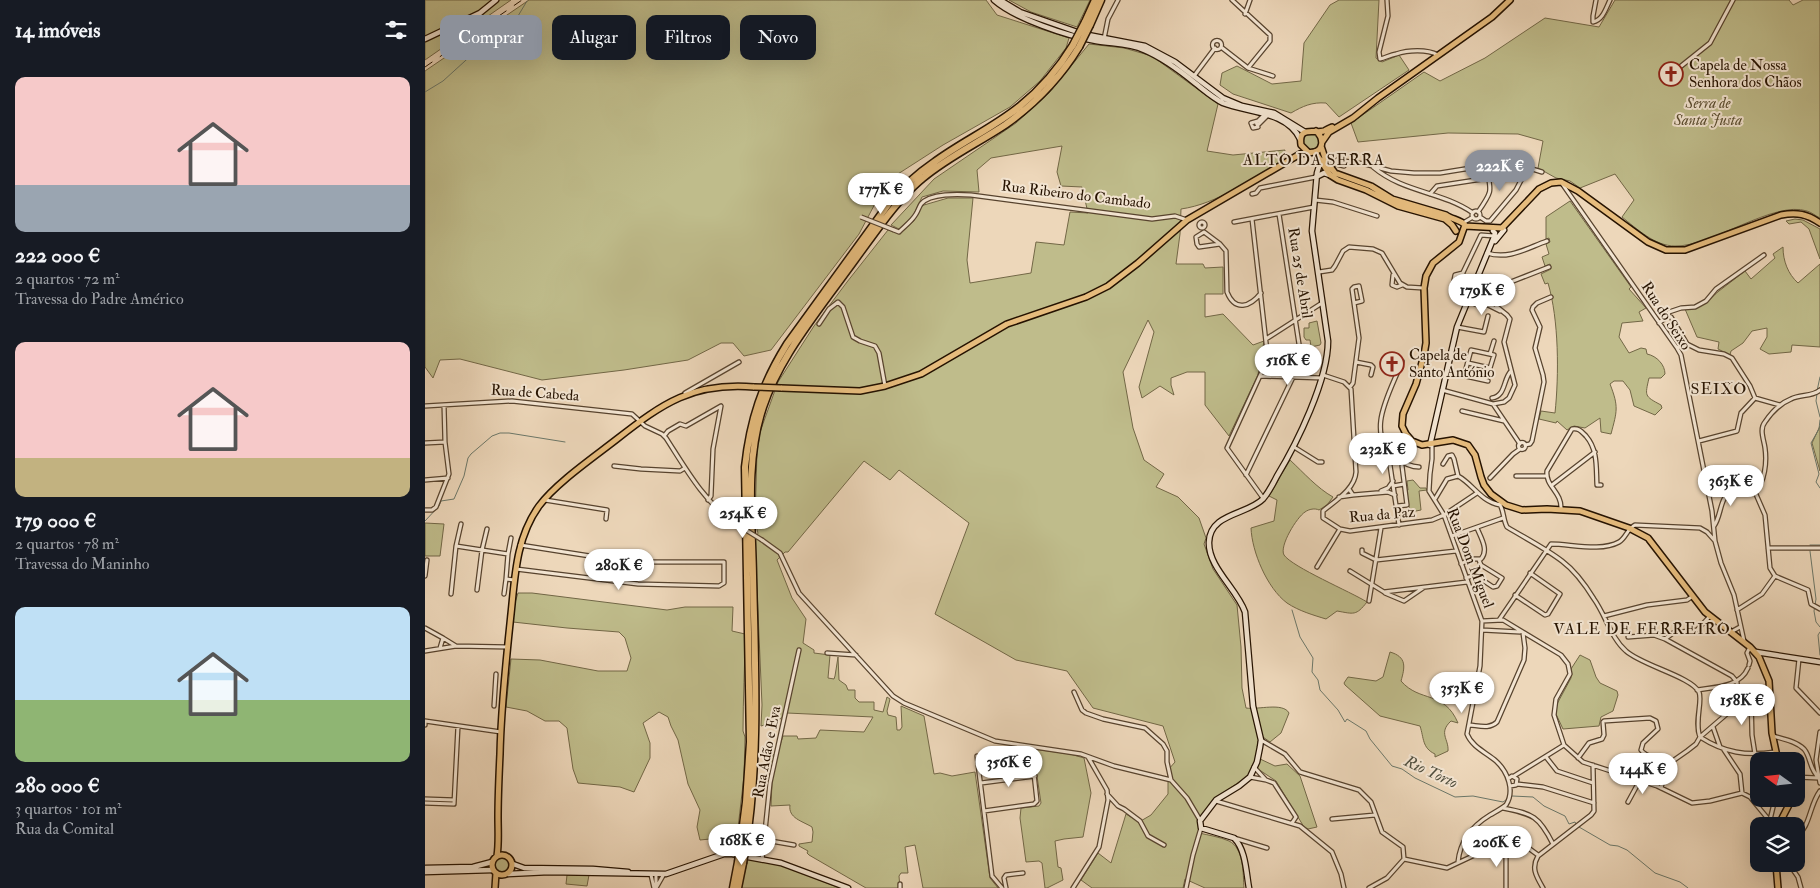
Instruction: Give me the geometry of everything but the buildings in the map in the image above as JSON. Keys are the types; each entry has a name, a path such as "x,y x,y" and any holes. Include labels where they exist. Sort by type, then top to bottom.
{"highway":[{"path":"1088,24 1095,0"},
{"path":"733,888 752,802 755,741 756,684 751,503 752,463 758,425 772,382 798,338 882,223 909,191 945,162 1021,113 1053,83 1101,0"},
{"path":"739,888 740,862"}],"main road":[{"path":"425,40 486,9 496,0"},
{"path":"994,0 1011,13 1027,20 1082,38 1145,46 1161,54 1221,102 1284,118 1305,132 1323,131 1359,113"},
{"path":"1000,0 1014,10 1029,16 1103,41 1143,50 1160,58 1187,77 1194,79 1223,98 1288,124 1297,132 1303,149 1308,152"},
{"path":"1315,152 1329,132 1353,118 1493,17 1510,0"},
{"path":"1249,888 1241,847 1234,838 1201,828 1201,821 1216,800 1250,777 1255,767 1261,740 1253,706 1245,612 1240,601 1214,562 1209,544 1210,534 1217,523 1263,498 1294,447 1323,376 1328,352 1319,272 1312,231 1316,177 1323,163 1321,136 1316,131"},
{"path":"1286,163 1298,151 1300,141 1305,132"},
{"path":"425,868 473,867 492,862 497,856 503,691 515,568 520,545 530,519 544,500 559,486 640,421 682,396 696,390 731,385 860,391 885,386 921,374 1007,324 1086,296 1108,286 1138,263 1187,220 1300,154 1315,152"},
{"path":"1315,152 1330,175"},
{"path":"1323,163 1339,175 1371,186 1392,199 1446,215 1461,227 1502,228 1514,217"},
{"path":"1316,177 1324,173 1375,194 1397,206 1445,219 1461,227 1495,235"},
{"path":"1431,445 1457,327 1487,253 1495,235 1503,230 1539,189 1551,183 1561,182 1578,191 1648,242 1666,250 1685,250 1781,215 1803,214 1820,223"},
{"path":"1461,227 1459,242 1430,267 1426,276 1424,288 1426,344 1416,384 1403,414 1402,423 1405,432 1417,444 1431,445 1453,440 1471,447 1484,485 1500,504 1521,510 1581,511 1629,528 1648,538 1710,616 1750,647 1763,663 1769,681 1772,736 1775,752"},
{"path":"1755,652 1820,662"},
{"path":"1763,663 1768,654"},
{"path":"499,842 505,855"},
{"path":"425,872 495,872 506,875 549,872 654,875 682,870 724,854 781,863 848,888"},
{"path":"497,856 509,856 513,864 511,871 499,882 497,888"},
{"path":"492,862 497,888"},
{"path":"513,864 524,868 593,869 639,874"},
{"path":"1777,872 1778,888"}],"street":[{"path":"1103,41 1108,19 1118,0"},
{"path":"1232,0 1245,14 1268,32 1271,38 1248,68"},
{"path":"1245,14 1250,0"},
{"path":"1387,0 1388,16 1379,52 1380,59 1398,53 1412,52 1431,52 1438,55"},
{"path":"1596,0 1593,22 1601,17 1610,0"},
{"path":"1680,67 1710,43 1733,0"},
{"path":"1194,79 1215,48 1213,45 1216,40 1221,42 1221,47 1248,68 1273,76"},
{"path":"1215,48 1221,47"},
{"path":"1265,114 1257,123 1265,114"},
{"path":"1347,162 1391,171 1414,173 1440,173 1502,163 1528,167 1542,172"},
{"path":"1373,166 1389,178 1405,186 1455,202 1477,219 1480,217"},
{"path":"1461,227 1478,212 1490,193 1487,166"},
{"path":"1478,212 1480,217 1490,221 1516,190 1528,167"},
{"path":"1389,178 1391,171"},
{"path":"1252,194 1256,193 1260,188 1316,177"},
{"path":"1430,194 1437,186 1489,178"},
{"name":"Rua do Seixo","path":"1561,182 1677,348 1685,372 1699,441 1715,541 1721,563 1734,595 1739,628 1745,643"},
{"name":"Rua Ribeiro do Cambado","path":"861,217 899,232 915,215 921,203 941,195 958,194 1152,218 1175,216 1187,220"},
{"path":"1315,200 1333,202 1377,216"},
{"path":"1234,222 1314,207"},
{"name":"Rua 25 de Abril","path":"1246,475 1293,377 1300,351 1279,214"},
{"path":"1252,219 1266,339 1266,358 1260,376 1227,448 1263,498"},
{"path":"1220,244 1198,246 1197,236 1203,230 1220,244 1226,251 1227,292 1234,303 1241,305 1250,304 1261,292"},
{"path":"1463,273 1481,235 1495,235"},
{"path":"1487,253 1506,256 1547,241"},
{"path":"1319,272 1332,270 1345,249 1373,248 1380,251 1393,275 1402,285"},
{"path":"1659,322 1668,316 1669,312 1695,307 1706,301 1716,289 1764,255"},
{"path":"1502,312 1494,301 1494,294 1497,289 1549,268"},
{"path":"1393,275 1392,286 1402,285 1424,288"},
{"path":"1350,387 1353,383 1359,338 1354,304 1352,288 1359,286 1362,301 1354,304"},
{"path":"1519,444 1530,444 1532,441 1544,382 1535,348 1540,327 1532,310 1537,303 1551,298"},
{"path":"1254,301 1262,304"},
{"path":"1467,301 1482,307 1486,304 1507,315 1510,319 1504,342 1515,384 1513,392 1504,402 1500,414"},
{"path":"819,324 832,305 840,303 853,337 860,342 875,346 879,353 885,386"},
{"path":"1266,339 1323,303"},
{"path":"1457,327 1484,332 1488,316"},
{"path":"1668,316 1671,317 1687,344 1699,350 1724,354 1732,358 1750,386 1755,398 1780,406"},
{"path":"1468,363 1490,368 1494,341"},
{"path":"1677,348 1687,344"},
{"path":"1464,376 1471,350 1491,354"},
{"path":"1399,525 1388,451 1382,434 1381,415 1386,398 1402,361"},
{"path":"682,396 739,362"},
{"path":"1356,362 1371,365 1373,367 1371,375"},
{"path":"1492,398 1501,394 1507,375 1511,371"},
{"path":"1446,372 1488,381"},
{"path":"1260,376 1323,376 1345,382 1350,387 1352,394 1356,472 1354,481 1339,497"},
{"path":"1442,390 1493,404 1504,402"},
{"path":"1714,526 1719,520 1723,499 1727,494 1731,492 1755,492 1760,487 1763,478 1765,450 1762,427 1764,422 1791,398 1814,394 1820,390"},
{"path":"1699,441 1737,431 1741,413 1755,398"},
{"name":"Rua de Cabeda","path":"425,406 494,401 521,402 632,414 645,426 664,436"},
{"path":"1493,404 1519,444 1520,449"},
{"path":"425,510 432,510 436,507 448,478 444,405"},
{"path":"708,500 711,496 713,449 721,406 686,426 680,424 668,431 664,436 708,500 733,522 780,552 797,591 893,696 904,703 995,741 1058,750 1171,780"},
{"path":"1462,411 1504,421"},
{"path":"1546,476 1550,464 1560,452 1573,429 1581,431 1593,443 1597,485 1601,485"},
{"path":"425,443 445,442"},
{"name":"Rua Dom Miguel","path":"1431,445 1432,460 1429,487 1444,515 1482,621 1480,666 1470,725 1467,731 1469,738 1497,762 1508,779"},
{"path":"1490,478 1509,458 1520,449 1524,449 1525,445"},
{"path":"1294,447 1319,462 1323,462"},
{"path":"1388,451 1405,464 1419,467"},
{"path":"1552,485 1595,452"},
{"path":"1443,464 1448,456 1451,455 1454,459 1458,476 1477,493 1493,503 1500,504 1507,527 1563,562 1589,591 1605,616 1618,643 1632,656 1678,677 1697,690 1699,696 1697,717 1700,737"},
{"path":"614,466 680,471 685,468"},
{"path":"1397,506 1407,505 1402,466"},
{"path":"1434,499 1447,479 1458,476"},
{"path":"1516,476 1546,476"},
{"path":"1546,476 1560,497 1561,510"},
{"path":"425,480 448,478"},
{"path":"1381,492 1393,484 1404,484"},
{"path":"1349,488 1349,492 1353,495"},
{"path":"1339,497 1381,492 1395,495"},
{"path":"1755,492 1765,515 1770,568 1775,576 1808,590 1811,604 1817,608"},
{"name":"Rua da Paz","path":"1339,497 1323,511 1322,515 1323,518 1340,529 1350,531 1425,522 1444,515 1477,493"},
{"path":"544,500 607,510 606,519"},
{"path":"1452,536 1503,518"},
{"path":"451,594 456,546 461,524"},
{"path":"1499,620 1545,550 1551,544 1605,546 1619,542 1629,528 1635,525 1700,528 1707,532 1715,541"},
{"path":"1369,600 1381,528"},
{"path":"1461,564 1470,559 1479,560 1485,555 1477,528"},
{"path":"477,590 482,550 487,529"},
{"path":"1317,567 1340,529"},
{"path":"504,594 511,538"},
{"path":"515,568 630,583 719,586 724,583 724,562 628,562 520,545"},
{"path":"456,546 508,554"},
{"path":"1768,548 1820,548"},
{"path":"1362,550 1362,553 1376,560 1456,551"},
{"path":"425,576 427,560"},
{"path":"1384,592 1467,580 1475,575 1493,587 1497,586 1502,578 1481,564 1479,560"},
{"path":"1350,571 1384,592 1404,601 1423,587"},
{"path":"1515,595 1545,615 1548,614 1560,594 1530,572"},
{"path":"1737,610 1762,594 1775,576"},
{"path":"506,579 514,580"},
{"path":"1605,616 1647,605 1687,600 1693,596"},
{"path":"1665,639 1673,633 1697,630 1710,616"},
{"path":"1482,621 1499,620 1511,625 1563,656 1568,664 1570,674 1556,699 1554,711 1564,745 1578,758 1661,788 1695,803 1742,793 1750,797 1767,817"},
{"path":"1509,631 1511,625"},
{"path":"425,628 456,646"},
{"path":"1733,633 1739,634 1739,628"},
{"path":"1482,630 1523,632"},
{"path":"1470,725 1488,727 1497,722 1524,660 1523,632"},
{"path":"1628,637 1654,635 1665,639 1732,676 1737,682 1738,698 1736,706 1700,737 1692,747 1667,765 1661,788"},
{"path":"440,648 443,638"},
{"path":"425,651 456,646 507,647"},
{"path":"1697,690 1737,682 1744,677 1749,666 1747,653 1750,647"},
{"name":"Rua Adão e Eva","path":"762,860 771,782 799,650"},
{"path":"827,653 855,655"},
{"path":"1799,659 1796,688 1820,713"},
{"path":"494,706 496,674"},
{"path":"495,690 503,691"},
{"path":"1074,692 1082,710 1092,716 1140,726 1154,735 1166,748 1171,780 1187,798 1201,821"},
{"path":"1751,696 1752,735 1755,752"},
{"path":"1578,758 1589,743 1602,738 1604,735 1604,720 1650,718 1656,721 1658,729 1643,743 1641,750 1646,756 1659,759 1667,765"},
{"path":"425,725 425,721 501,732"},
{"path":"425,803 453,804 458,726"},
{"path":"1713,727 1722,748 1740,774 1742,793"},
{"path":"1820,732 1816,754 1820,783"},
{"path":"1772,736 1796,743 1805,750 1811,769 1819,778"},
{"path":"1700,737 1722,748 1738,753 1750,754"},
{"path":"1261,740 1285,754 1300,772 1359,790 1371,802 1382,832 1403,847 1405,859"},
{"path":"1458,862 1464,842 1472,827 1503,808 1508,801 1510,786 1508,779 1540,759 1546,758 1564,745"},
{"path":"984,811 1036,803 1038,798 1031,746"},
{"path":"977,756 992,876 1001,888"},
{"path":"1073,888 1099,847 1108,800 1107,790 1088,757"},
{"path":"1546,758 1557,771 1593,783"},
{"path":"979,765 1005,762"},
{"path":"1543,888 1534,870 1535,861 1538,856 1594,811 1593,765"},
{"path":"1255,767 1266,780"},
{"path":"981,783 1035,776"},
{"path":"1514,776 1517,779 1517,784"},
{"path":"1250,777 1275,784 1296,817 1299,826"},
{"path":"1805,777 1819,778"},
{"path":"1628,802 1640,780"},
{"path":"1510,786 1517,784 1543,787 1594,803"},
{"path":"1805,828 1820,791"},
{"path":"1107,794 1118,806 1140,820 1148,836 1164,846"},
{"path":"425,799 454,800"},
{"path":"1216,800 1292,822 1299,826 1332,852 1341,874 1344,888"},
{"path":"1503,808 1536,818 1545,827 1553,844"},
{"path":"1332,819 1375,815"},
{"path":"1292,822 1296,817"},
{"path":"1186,888 1201,828"},
{"path":"1234,838 1267,848"},
{"path":"765,840 794,845"},
{"path":"1405,859 1449,868 1479,853 1506,848 1527,847 1538,856"},
{"path":"1506,848 1506,888"},
{"path":"1369,888 1387,878 1405,859"},
{"path":"1795,872 1801,888"},
{"path":"1006,888 1004,878 1006,875 1023,873"},
{"path":"655,888 664,874"},
{"path":"654,875 655,888"}],"green space":[{"path":"425,0 511,0 490,15 440,15 440,50 425,60"},
{"path":"529,0 986,0 997,15 1069,38 1066,48 1040,81 1010,107 943,145 887,181 859,234 771,350 744,356 733,343 721,343 688,360 542,380 460,359 440,360 433,378 425,367 425,71 441,60 542,60 542,15 507,15"},
{"path":"1009,0 1090,0 1077,27 1031,12"},
{"path":"1339,0 1379,0 1376,58 1382,62 1399,55 1409,70 1339,117 1326,103 1308,105 1291,113 1233,94 1220,85 1222,73 1237,66 1272,84 1301,81 1304,43 1330,5"},
{"name":"Serra de Santa Justa","path":"1615,0 1789,0 1793,5 1803,0 1820,0 1820,218 1807,211 1793,209 1760,218 1690,244 1668,245 1653,240 1622,217 1634,200 1615,174 1580,188 1570,181 1556,178 1538,168 1543,141 1518,134 1448,133 1358,142 1351,123 1424,72 1440,81 1485,58 1545,18 1599,27"},
{"path":"1089,44 1124,48 1152,56 1218,104 1207,151 1233,155 1285,150 1283,161 1246,183 1208,202 1181,209 1176,264 1203,264 1205,268 1223,267 1223,294 1205,294 1205,317 1223,314 1253,345 1264,341 1258,375 1229,436 1205,405 1205,372 1187,372 1171,378 1174,395 1160,386 1142,398 1139,387 1154,332 1148,320 1123,372 1133,428 1144,460 1164,474 1156,487 1178,497 1199,518 1206,538 1204,544 1213,569 1237,605 1242,688 1246,708 1276,707 1289,713 1281,733 1270,742 1263,737 1258,741 1258,758 1275,766 1287,764 1300,776 1317,827 1308,829 1304,827 1276,781 1258,769 1253,768 1249,775 1224,792 1210,806 1200,823 1199,833 1222,838 1234,844 1238,849 1242,862 1244,888 1205,888 1185,879 1183,888 1092,888 1081,880 1098,853 1111,863 1126,814 1139,822 1151,815 1168,794 1168,770 1175,762 1163,726 1093,708 1067,671 1016,660 935,614 969,523 899,470 890,480 864,461 788,552 785,552 777,560 792,598 806,619 803,643 814,650 814,653 830,655 828,678 834,679 838,657 839,680 846,685 848,690 855,690 855,698 859,702 874,702 874,710 883,712 887,697 890,699 887,711 888,715 896,717 897,730 900,730 902,727 901,706 924,716 934,774 940,773 952,776 975,772 990,878 998,888 923,888 915,845 905,847 908,873 901,873 899,876 900,888 866,888 809,855 808,851 799,846 799,844 812,842 812,827 793,816 790,805 771,806 772,782 768,783 769,760 779,748 783,736 797,736 798,739 816,738 820,730 864,732 873,717 787,713 778,721 761,726 762,705 755,542 758,533 755,522 757,452 760,432 778,382 814,326 888,230 900,233 914,221 924,205 948,198 973,198 967,260 970,283 1031,273 1036,242 1064,245 1070,212 1088,213 1082,187 1061,186 1057,172 1062,146 991,158 977,170 979,192 943,191 922,197 913,216 899,229 891,225 934,179 1016,123 1049,93"},
{"path":"1311,132 1317,135 1320,141 1317,147 1311,150 1305,147 1302,141 1305,135"},
{"path":"1570,201 1631,287 1629,289 1646,308 1639,312 1643,321 1622,323 1619,337 1629,353 1641,348 1646,349 1647,354 1657,359 1665,371 1661,378 1649,378 1647,395 1651,400 1661,405 1662,408 1655,415 1634,406 1630,390 1623,381 1614,381 1610,384 1615,398 1616,409 1611,434 1601,432 1600,418 1585,428 1574,426 1567,430 1557,421 1556,423 1539,419 1541,411 1555,413 1557,382 1556,330 1552,298 1548,283 1545,284 1541,274 1551,269 1550,264 1545,266 1542,257 1549,254 1546,244 1550,242 1549,238 1546,239 1546,217"},
{"path":"1803,220 1820,229 1820,259 1809,229 1801,222 1789,224 1786,221"},
{"path":"1783,247 1787,267 1791,276 1798,283 1820,264 1820,347 1792,345 1791,352 1769,354 1760,349 1767,337 1767,328 1752,331 1743,343 1731,351 1730,355 1718,349 1719,342 1697,337 1685,309 1705,304 1745,271 1751,279 1775,258 1773,254"},
{"path":"1317,321 1321,343 1311,347 1310,340 1306,340 1304,337 1304,328 1309,328 1309,323"},
{"path":"1820,426 1820,471 1812,443"},
{"path":"1290,460 1316,485 1333,497 1327,505 1319,510 1310,510 1302,515 1286,539 1284,555 1310,573 1367,602 1357,612 1337,611 1326,619 1301,611 1287,603 1280,596 1262,569 1254,548 1251,528 1274,521 1277,500 1269,496"},
{"path":"1413,480 1420,488 1426,488 1427,490 1419,491 1421,510 1411,512 1406,491 1408,490 1407,481"},
{"path":"425,523 444,524 440,556 425,556"},
{"path":"518,593 532,593 667,610 685,607 733,607 732,631 745,634 744,776 736,845 726,848 710,839 700,840 697,827 700,810 688,784 678,740 668,717 659,712 643,723 650,743 650,758 634,792 620,787 578,783 573,769 567,728 559,721 545,721 527,711 506,707 511,659 540,660 598,671 627,671 631,658 625,638 619,632 513,622 514,606"},
{"path":"1390,652 1396,654 1402,660 1404,667 1401,681 1408,688 1439,701 1446,706 1458,723 1451,721 1445,729 1448,751 1435,757 1435,754 1428,749 1424,742 1420,726 1380,716 1345,685 1344,683 1348,677 1376,681 1383,677"},
{"path":"1580,655 1590,660 1600,683 1617,691 1618,695 1613,711 1601,717 1599,726 1563,729 1555,712 1557,704 1571,678 1571,669"},
{"path":"1033,749 1070,754 1084,758 1091,793 1083,837 1055,841 1058,867 1061,868 1063,880 1047,888 1045,888 1042,863 1039,861 1026,862 1020,818 1021,808 1039,806 1041,803"},
{"path":"499,858 505,858 509,865 505,872 499,872 495,868 495,862"},
{"path":"748,859 780,865 840,888 741,888"},
{"path":"567,875 589,875 587,886 566,884"}],"waterway":[{"path":"425,92 443,81 476,51 489,33 518,16 527,1"},
{"path":"1817,391 1820,377"},
{"path":"1817,394 1816,401 1820,417"},
{"path":"1820,420 1819,429 1811,443 1819,474 1816,482 1820,488"},
{"path":"425,521 439,506 441,501 454,499 464,476 468,458 492,436 500,433 509,433 565,442"},
{"path":"1810,545 1820,545"},
{"path":"1810,551 1816,599 1814,611 1816,622 1820,627"},
{"name":"Rio Torto","path":"1292,610 1300,637 1313,658 1312,672 1318,680 1320,690 1338,710 1345,722 1347,719 1366,731 1370,739 1392,766 1402,769 1415,778 1455,797 1473,796 1503,802 1506,800"},
{"path":"1820,632 1818,635 1820,655"},
{"name":"Rio Torto","path":"1512,796 1533,797 1544,806 1565,816 1569,824 1575,822 1576,824"},
{"name":"Rio Torto","path":"1579,827 1610,845 1627,850 1655,873 1680,882 1688,888"}],"railway":[{"path":"425,67 522,0"}],"place":[{"name":"Capela de Nossa Senhora dos Chãos","path":"1671,74"},
{"name":"Capela de Santo António","path":"1392,364"}],"district":[{"name":"ALTO DA SERRA","path":"1314,160"},
{"name":"SEIXO","path":"1719,389"},
{"name":"VALE DE FERREIRO","path":"1642,629"}]}
